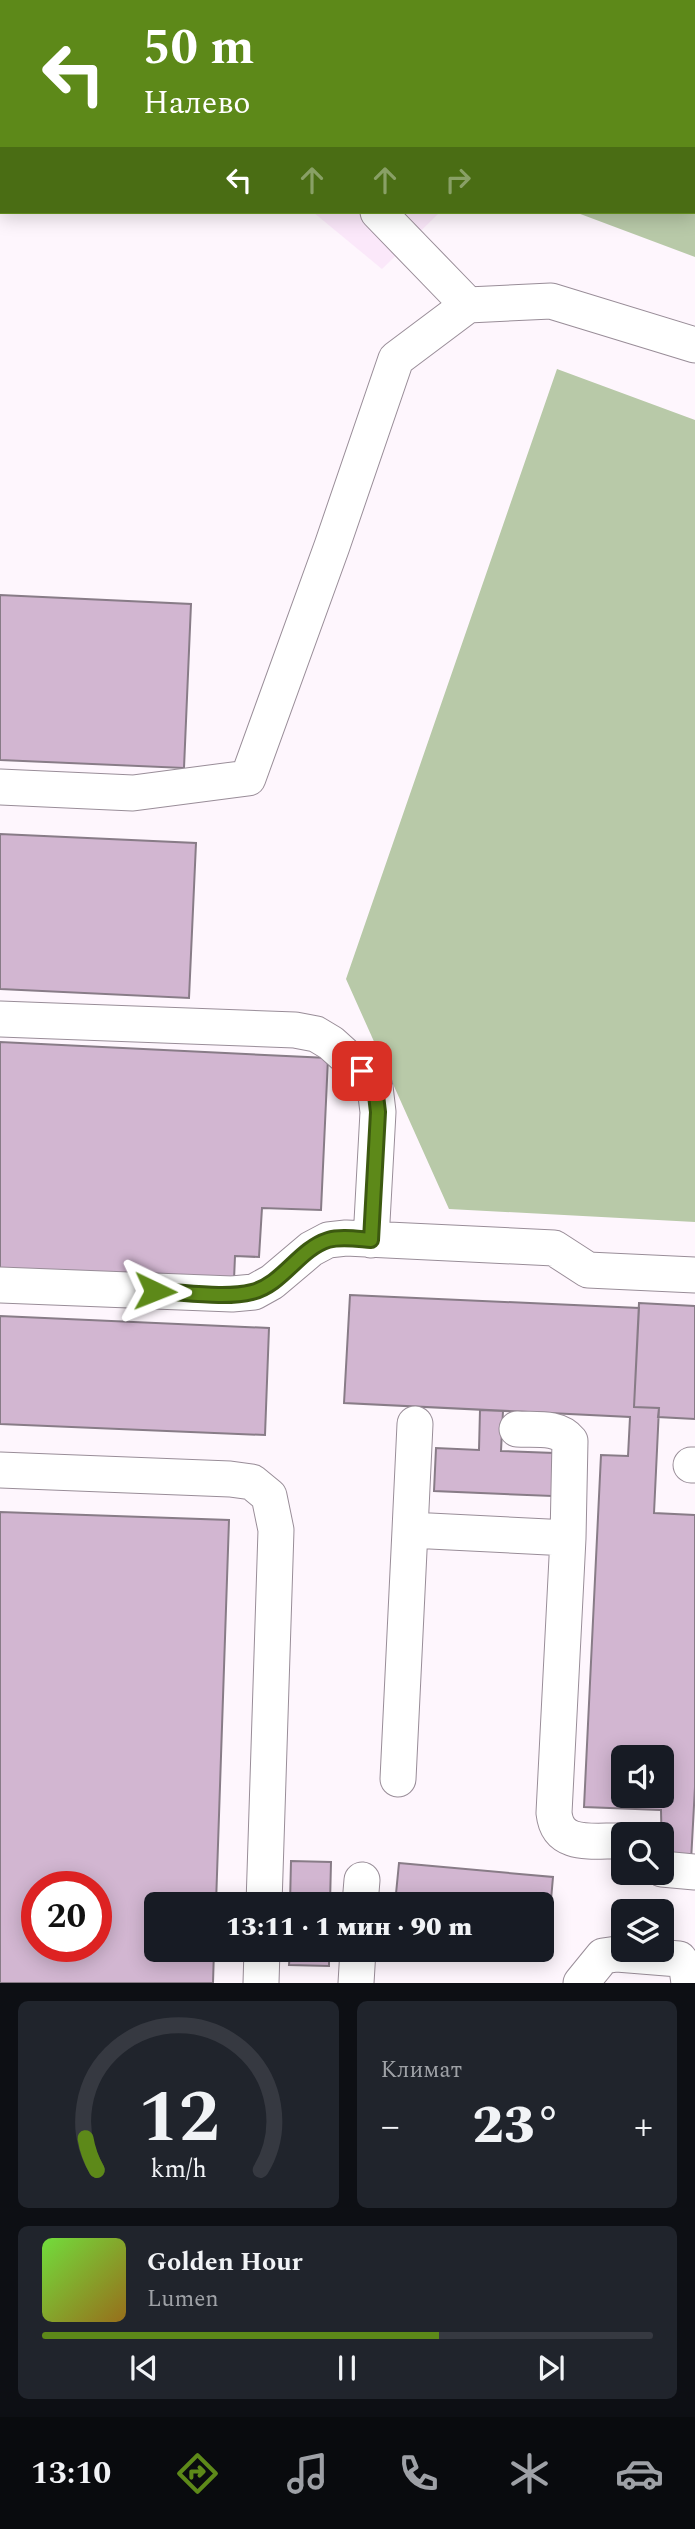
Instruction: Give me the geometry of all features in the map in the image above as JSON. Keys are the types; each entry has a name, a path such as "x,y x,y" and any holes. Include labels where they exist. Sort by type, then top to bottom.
{"lane":[{"path":"380,214 468,305"},
{"path":"0,787 133,793 248,778 396,359 468,305 551,301 695,345"},
{"path":"0,1019 295,1030 316,1034 362,1071 375,1087 378,1112 371,1240"},
{"path":"0,1285 232,1294 254,1292 272,1282 311,1249 328,1240 554,1248 587,1270 695,1275"},
{"path":"398,1779 415,1424"},
{"path":"517,1429 555,1431 565,1434 570,1440 568,1538 554,1813 556,1827 563,1835 575,1839 611,1840"},
{"path":"0,1470 230,1479 252,1482 269,1496 276,1530 264,1892"},
{"path":"410,1530 568,1538"},
{"path":"674,1870 695,1872"},
{"path":"581,1983 603,1955 617,1954 678,1959 687,1969 689,1983"},
{"path":"261,1983 262,1962"},
{"path":"356,1983 357,1962"}],"shaded area":[{"path":"315,214 438,214 382,269"}],"green space":[{"path":"580,214 695,214 695,257"},
{"path":"557,369 695,420 695,1222 449,1209 346,979"}],"building":[{"path":"0,595 191,604 184,768 0,760"},
{"path":"0,834 196,843 189,998 0,989"},
{"path":"0,1042 328,1058 321,1210 262,1208 259,1257 235,1256 234,1280 0,1269"},
{"path":"350,1295 639,1308 634,1407 659,1408 654,1513 695,1515 695,1787 691,1861 674,1860 674,1822 661,1822 661,1810 584,1807 601,1455 628,1456 630,1417 344,1403"},
{"path":"639,1303 695,1306 695,1419 658,1417 659,1408 634,1407"},
{"path":"0,1316 269,1328 265,1435 0,1424"},
{"path":"480,1410 503,1411 501,1451 554,1453 552,1496 434,1491 436,1448 479,1450"},
{"path":"0,1512 229,1520 216,1892 144,1892 144,1962 214,1962 213,1983 0,1983"},
{"path":"291,1861 331,1862 330,1892 290,1892"},
{"path":"399,1863 553,1877 552,1892 396,1892"},
{"path":"289,1962 329,1962 329,1966 289,1965"}],"route":[{"path":"155,1291 232,1294 254,1292 272,1282 311,1249 328,1240 371,1240 378,1112 375,1087 362,1071"}]}
